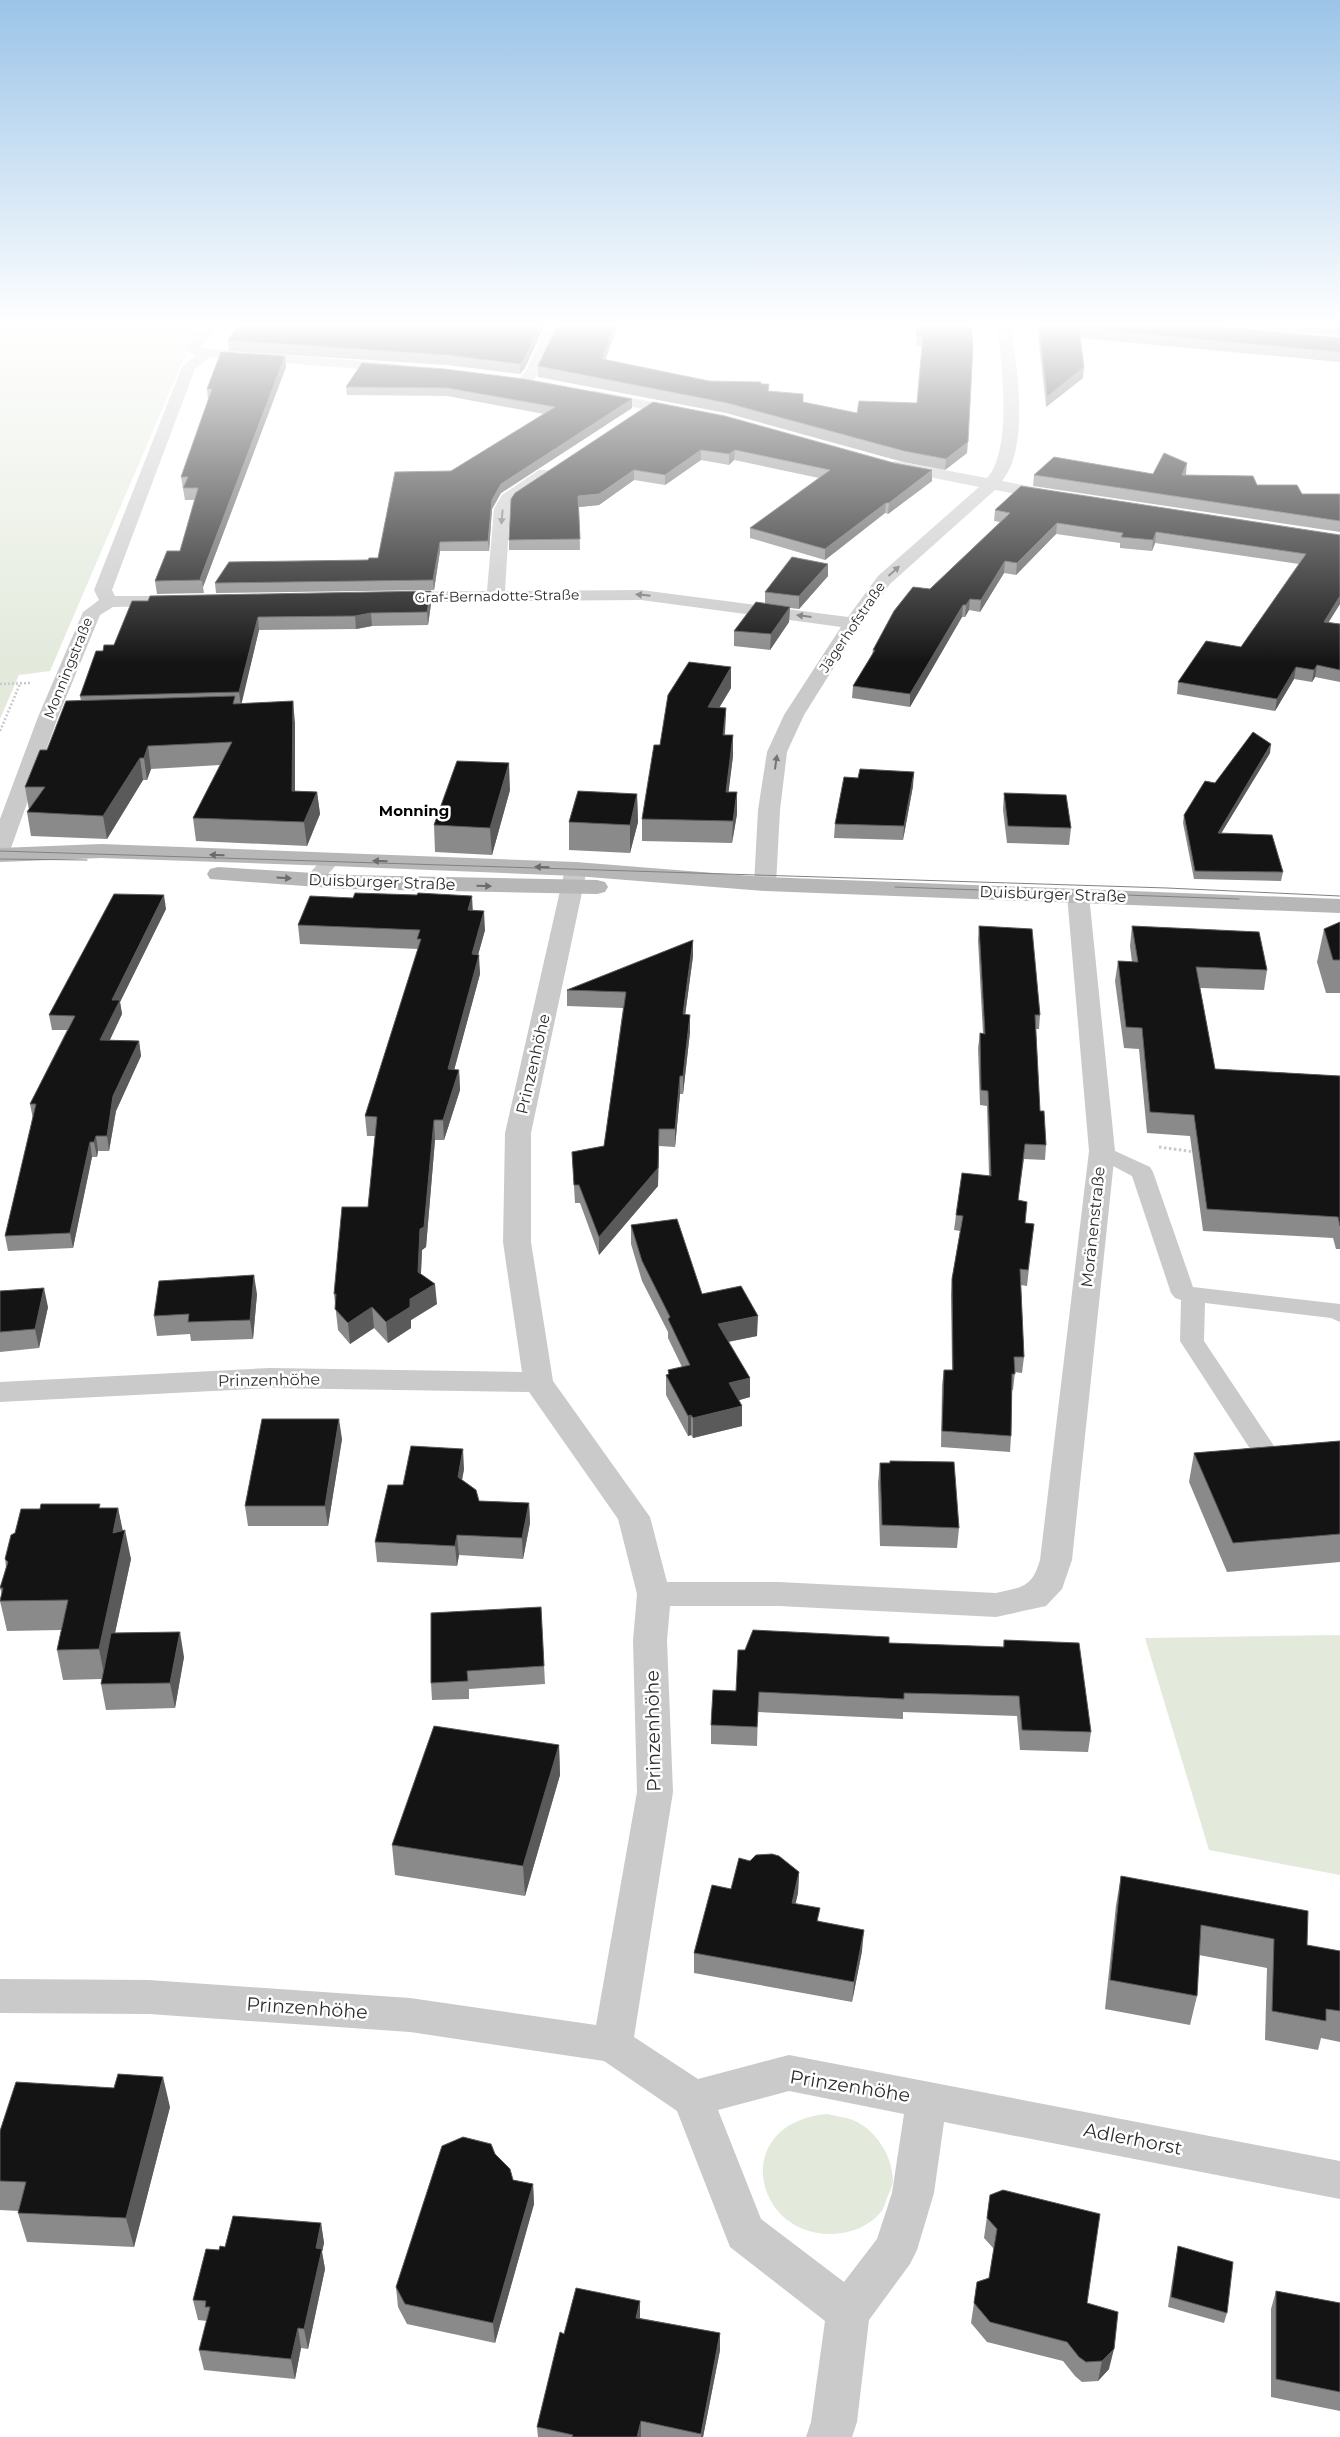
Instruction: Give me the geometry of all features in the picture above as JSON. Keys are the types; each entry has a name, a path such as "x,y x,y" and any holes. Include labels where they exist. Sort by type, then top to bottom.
{"main road":[{"name":"Duisburger Straße","path":"0,856 101,851 332,859 575,878"},
{"name":"Duisburger Straße","path":"0,856 78,868 313,880 575,878 1340,906"}],"street":[{"name":"Monningstraße","path":"0,848 48,717 92,612 109,602 103,590 162,436"},
{"name":"Jägerhofstraße","path":"765,884 769,810 777,752 794,715 853,623 884,580 990,486 1003,468 1009,436"},
{"path":"882,462 990,486 1065,498"},
{"path":"496,596 502,509 508,499 519,490 560,464"},
{"name":"Graf-Bernadotte-Straße","path":"377,598 641,595 853,623"},
{"path":"109,602 188,601"},
{"name":"Prinzenhöhe","path":"575,878 518,1133 517,1242 538,1382 634,1517 654,1594 650,1641 656,1792 613,2045"},
{"name":"Moränenstraße","path":"654,1594 779,1594 996,1605 1034,1597 1050,1581 1056,1560 1101,1145 1078,895"},
{"name":"Prinzenhöhe","path":"0,1392 270,1378 538,1382"},
{"name":"Prinzenhöhe","path":"0,1996 149,1997 410,2015 613,2045 693,2099 789,2073 927,2099 913,2193 895,2250 848,2312 834,2422 829,2437"},
{"path":"693,2099 745,2233 848,2312"},
{"name":"Adlerhorst","path":"927,2099 1340,2180"}],"lane":[{"path":"48,717 68,717"},
{"path":"313,880 332,859"},
{"path":"1101,1145 1142,1172 1183,1293 1338,1311 1340,1314"},
{"path":"1193,1294 1192,1341 1265,1452"}],"path":[{"path":"0,731 20,684"},
{"path":"1101,1145 1196,1152"}],"shaded area":[{"path":"0,436 151,436 50,671 19,675 0,719"},
{"path":"1340,1635 1340,1875 1209,1850 1145,1638"},
{"path":"827,2114 853,2120 861,2124 876,2137 890,2161 893,2180 884,2208 876,2217 860,2228 834,2234 806,2230 785,2218 770,2200 763,2179 765,2157 775,2137 796,2122"}],"building":[{"path":"196,436 255,436 200,579 202,580 155,581 167,551 180,551 198,488 183,488 188,477 181,477"},
{"path":"508,436 575,436 501,484 492,500 488,541 440,542 433,580 215,583 229,562 368,560 369,558 378,558 395,472 451,471"},
{"path":"602,436 796,436 894,463 932,470 825,549 750,528 830,470 735,450 729,454 701,450 665,475 634,470 599,494 578,496 580,539 509,540 511,499 515,493"},
{"path":"848,436 968,436 968,442 946,459 904,451"},
{"path":"1164,453 1187,463 1182,475 1253,476 1257,485 1297,485 1302,494 1340,494 1340,521 1034,475 1054,457 1153,474"},
{"path":"1021,486 1340,535 1340,596 1324,622 1340,624 1340,670 1317,665 1314,670 1296,667 1277,699 1178,682 1206,641 1241,647 1306,554 1156,532 1153,540 1121,537 1123,533 1057,523 1017,563 1005,561 981,600 970,599 966,605 963,605 910,694 853,686 875,650 873,650 894,611 913,587 930,589 1010,513 995,510"},
{"path":"792,557 828,564 799,596 765,592"},
{"path":"431,591 427,612 371,613 355,616 258,617 239,692 80,696 96,651 103,651 104,645 114,645 132,601 148,601 150,596"},
{"path":"756,602 790,607 771,634 734,631"},
{"path":"689,662 731,667 708,707 726,708 723,735 733,735 726,792 737,792 733,821 642,819 654,745 660,745 668,695"},
{"path":"235,696 233,704 293,701 292,791 317,792 304,822 193,818 232,742 148,746 144,758 140,758 103,816 27,812 45,787 25,787 40,750 47,750 66,701"},
{"path":"1253,732 1271,744 1218,833 1272,835 1283,872 1195,871 1184,815 1205,781 1215,783"},
{"path":"457,761 509,763 490,828 434,825"},
{"path":"860,769 914,772 904,826 835,824 844,777 858,778"},
{"path":"578,791 637,794 630,825 569,822"},
{"path":"1004,793 1066,795 1071,828 1008,826"},
{"path":"355,893 417,895 418,893 472,896 468,910 484,911 472,954 479,955 448,1069 459,1070 443,1120 434,1120 424,1227 420,1229 418,1272 435,1284 410,1299 410,1307 386,1322 372,1307 348,1323 335,1309 336,1294 334,1294 342,1207 368,1207 377,1117 365,1116 421,939 417,939 420,930 298,925 310,896 353,898"},
{"path":"114,894 164,895 112,1000 120,1000 100,1040 139,1041 113,1096 107,1136 96,1136 94,1142 90,1142 70,1233 5,1236 36,1104 30,1104 75,1016 49,1015"},
{"path":"1340,922 1340,960 1333,960 1324,929"},
{"path":"979,926 1032,929 1040,1015 1035,1015 1040,1111 1044,1111 1046,1145 1025,1144 1018,1200 1027,1202 1025,1223 1034,1224 1028,1270 1020,1269 1024,1357 1014,1357 1015,1374 1012,1374 1011,1436 942,1431 944,1370 953,1370 952,1279 963,1216 956,1215 962,1173 991,1176 988,1091 981,1090 980,1033 985,1034"},
{"path":"1132,926 1259,932 1267,970 1196,967 1215,1069 1340,1076 1340,1226 1338,1217 1207,1209 1194,1115 1150,1112 1142,1028 1126,1027 1118,961 1138,962"},
{"path":"693,940 683,1014 690,1015 683,1076 680,1076 675,1129 659,1129 658,1168 599,1237 579,1185 574,1185 572,1152 604,1146 626,992 567,990"},
{"path":"677,1219 702,1294 741,1286 758,1316 718,1324 750,1378 729,1383 742,1406 693,1418 691,1415 688,1416 666,1375 669,1374 668,1370 690,1365 668,1319 670,1317 642,1261 631,1225"},
{"path":"254,1275 250,1320 188,1322 189,1314 154,1316 159,1281"},
{"path":"44,1288 35,1329 0,1332 0,1291"},
{"path":"262,1419 339,1419 325,1506 245,1506"},
{"path":"1340,1441 1340,1534 1233,1543 1194,1453"},
{"path":"411,1446 463,1449 458,1477 476,1490 479,1501 529,1503 522,1538 457,1535 455,1546 375,1542 388,1485 403,1485"},
{"path":"890,1461 954,1462 959,1528 882,1525 880,1463 890,1463"},
{"path":"41,1504 100,1504 99,1508 118,1508 113,1533 125,1530 99,1649 57,1650 68,1600 0,1601 3,1588 0,1588 8,1562 5,1559 11,1535 15,1533 21,1509 40,1509"},
{"path":"541,1607 544,1666 467,1671 468,1681 431,1683 431,1613"},
{"path":"753,1630 889,1637 889,1643 1004,1647 1004,1640 1079,1643 1091,1732 1022,1730 1019,1696 904,1693 904,1699 759,1692 757,1727 711,1725 713,1690 736,1691 738,1650 745,1650"},
{"path":"180,1632 170,1683 101,1684 111,1633"},
{"path":"434,1726 559,1745 523,1866 392,1845"},
{"path":"772,1854 779,1856 799,1872 792,1903 820,1908 817,1921 864,1930 854,1982 694,1953 712,1885 731,1889 739,1858 750,1861 756,1855"},
{"path":"1121,1876 1308,1911 1307,1945 1340,1951 1340,2011 1326,2009 1326,2021 1272,2011 1274,1939 1201,1925 1197,1996 1110,1980"},
{"path":"118,2074 163,2077 126,2218 18,2213 26,2182 0,2181 0,2131 16,2082 114,2088"},
{"path":"463,2137 491,2144 495,2154 510,2169 513,2180 533,2184 493,2323 405,2304 396,2287 442,2146"},
{"path":"1003,2190 1100,2214 1087,2303 1118,2312 1114,2349 1102,2361 1086,2362 1079,2357 1067,2342 990,2322 974,2303 977,2282 989,2278 997,2229 987,2218 990,2195"},
{"path":"233,2216 321,2223 316,2248 322,2249 304,2329 298,2328 291,2359 199,2350 210,2307 205,2307 206,2301 193,2300 206,2249 219,2250 220,2246 225,2247"},
{"path":"1178,2246 1233,2262 1227,2313 1171,2297"},
{"path":"576,2288 640,2301 636,2318 720,2333 701,2434 641,2421 637,2437 572,2437 573,2435 537,2427 560,2332 564,2334"},
{"path":"1276,2291 1340,2303 1340,2392 1276,2379"}],"tram line":[{"path":"0,851 1167,888 1340,896"},
{"path":"0,859 87,860"},
{"path":"895,887 1239,899"}],"district":[{"name":"Monning","path":"414,810"}]}
